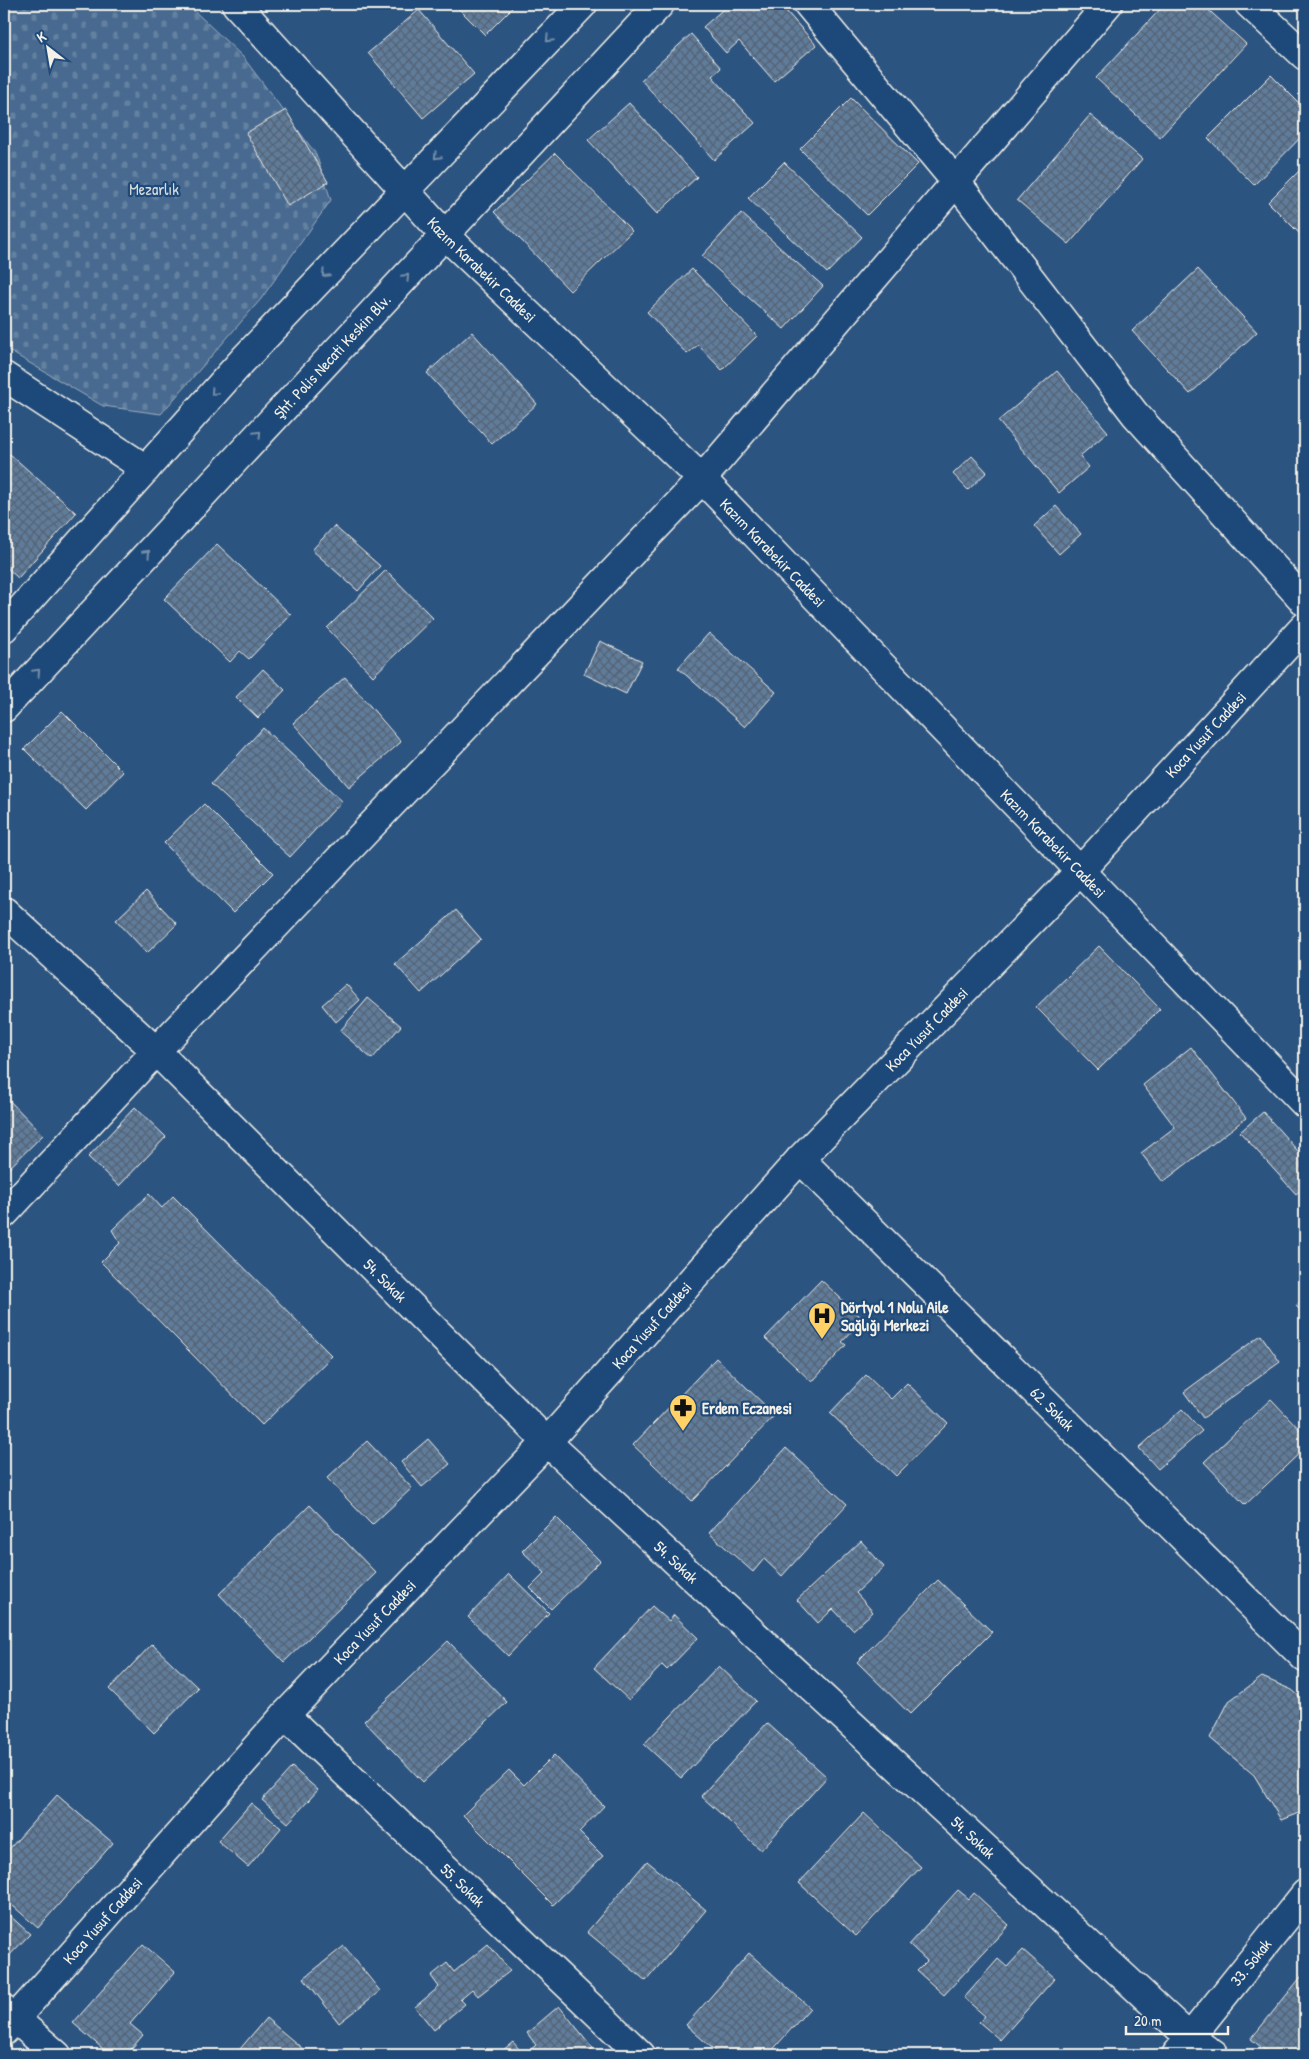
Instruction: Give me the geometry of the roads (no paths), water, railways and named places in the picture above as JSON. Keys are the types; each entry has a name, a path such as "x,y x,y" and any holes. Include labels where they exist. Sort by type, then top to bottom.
{"street":[{"name":"Kazım Karabekir Caddesi","path":"236,4 446,235 702,479 1305,1104"},
{"path":"4,628 243,360 583,4"},
{"name":"Şht. Polis Necati Keskin Blv.","path":"4,708 660,4"},
{"path":"808,4 956,182 1135,414 1305,602"},
{"path":"4,1214 156,1051 702,479 1108,4"},
{"path":"1249,4 1305,56"},
{"path":"4,376 146,469"},
{"name":"Koca Yusuf Caddesi","path":"8,2020 285,1715 547,1442 800,1159 1081,870 1305,626"},
{"name":"54. Sokak","path":"4,911 156,1051 547,1442 1183,2046 1214,2055"},
{"name":"62. Sokak","path":"800,1159 1305,1658"},
{"name":"55. Sokak","path":"285,1715 641,2055"},
{"name":"33. Sokak","path":"1183,2046 1305,1894"},
{"path":"8,2020 57,2055"}],"place":[{"name":"Dörtyol 1 Nolu Aile Sağlığı Merkezi","path":"822,1340"},
{"name":"Erdem Eczanesi","path":"683,1432"}],"park label":[{"name":"Mezarlık","path":"154,189"}]}
